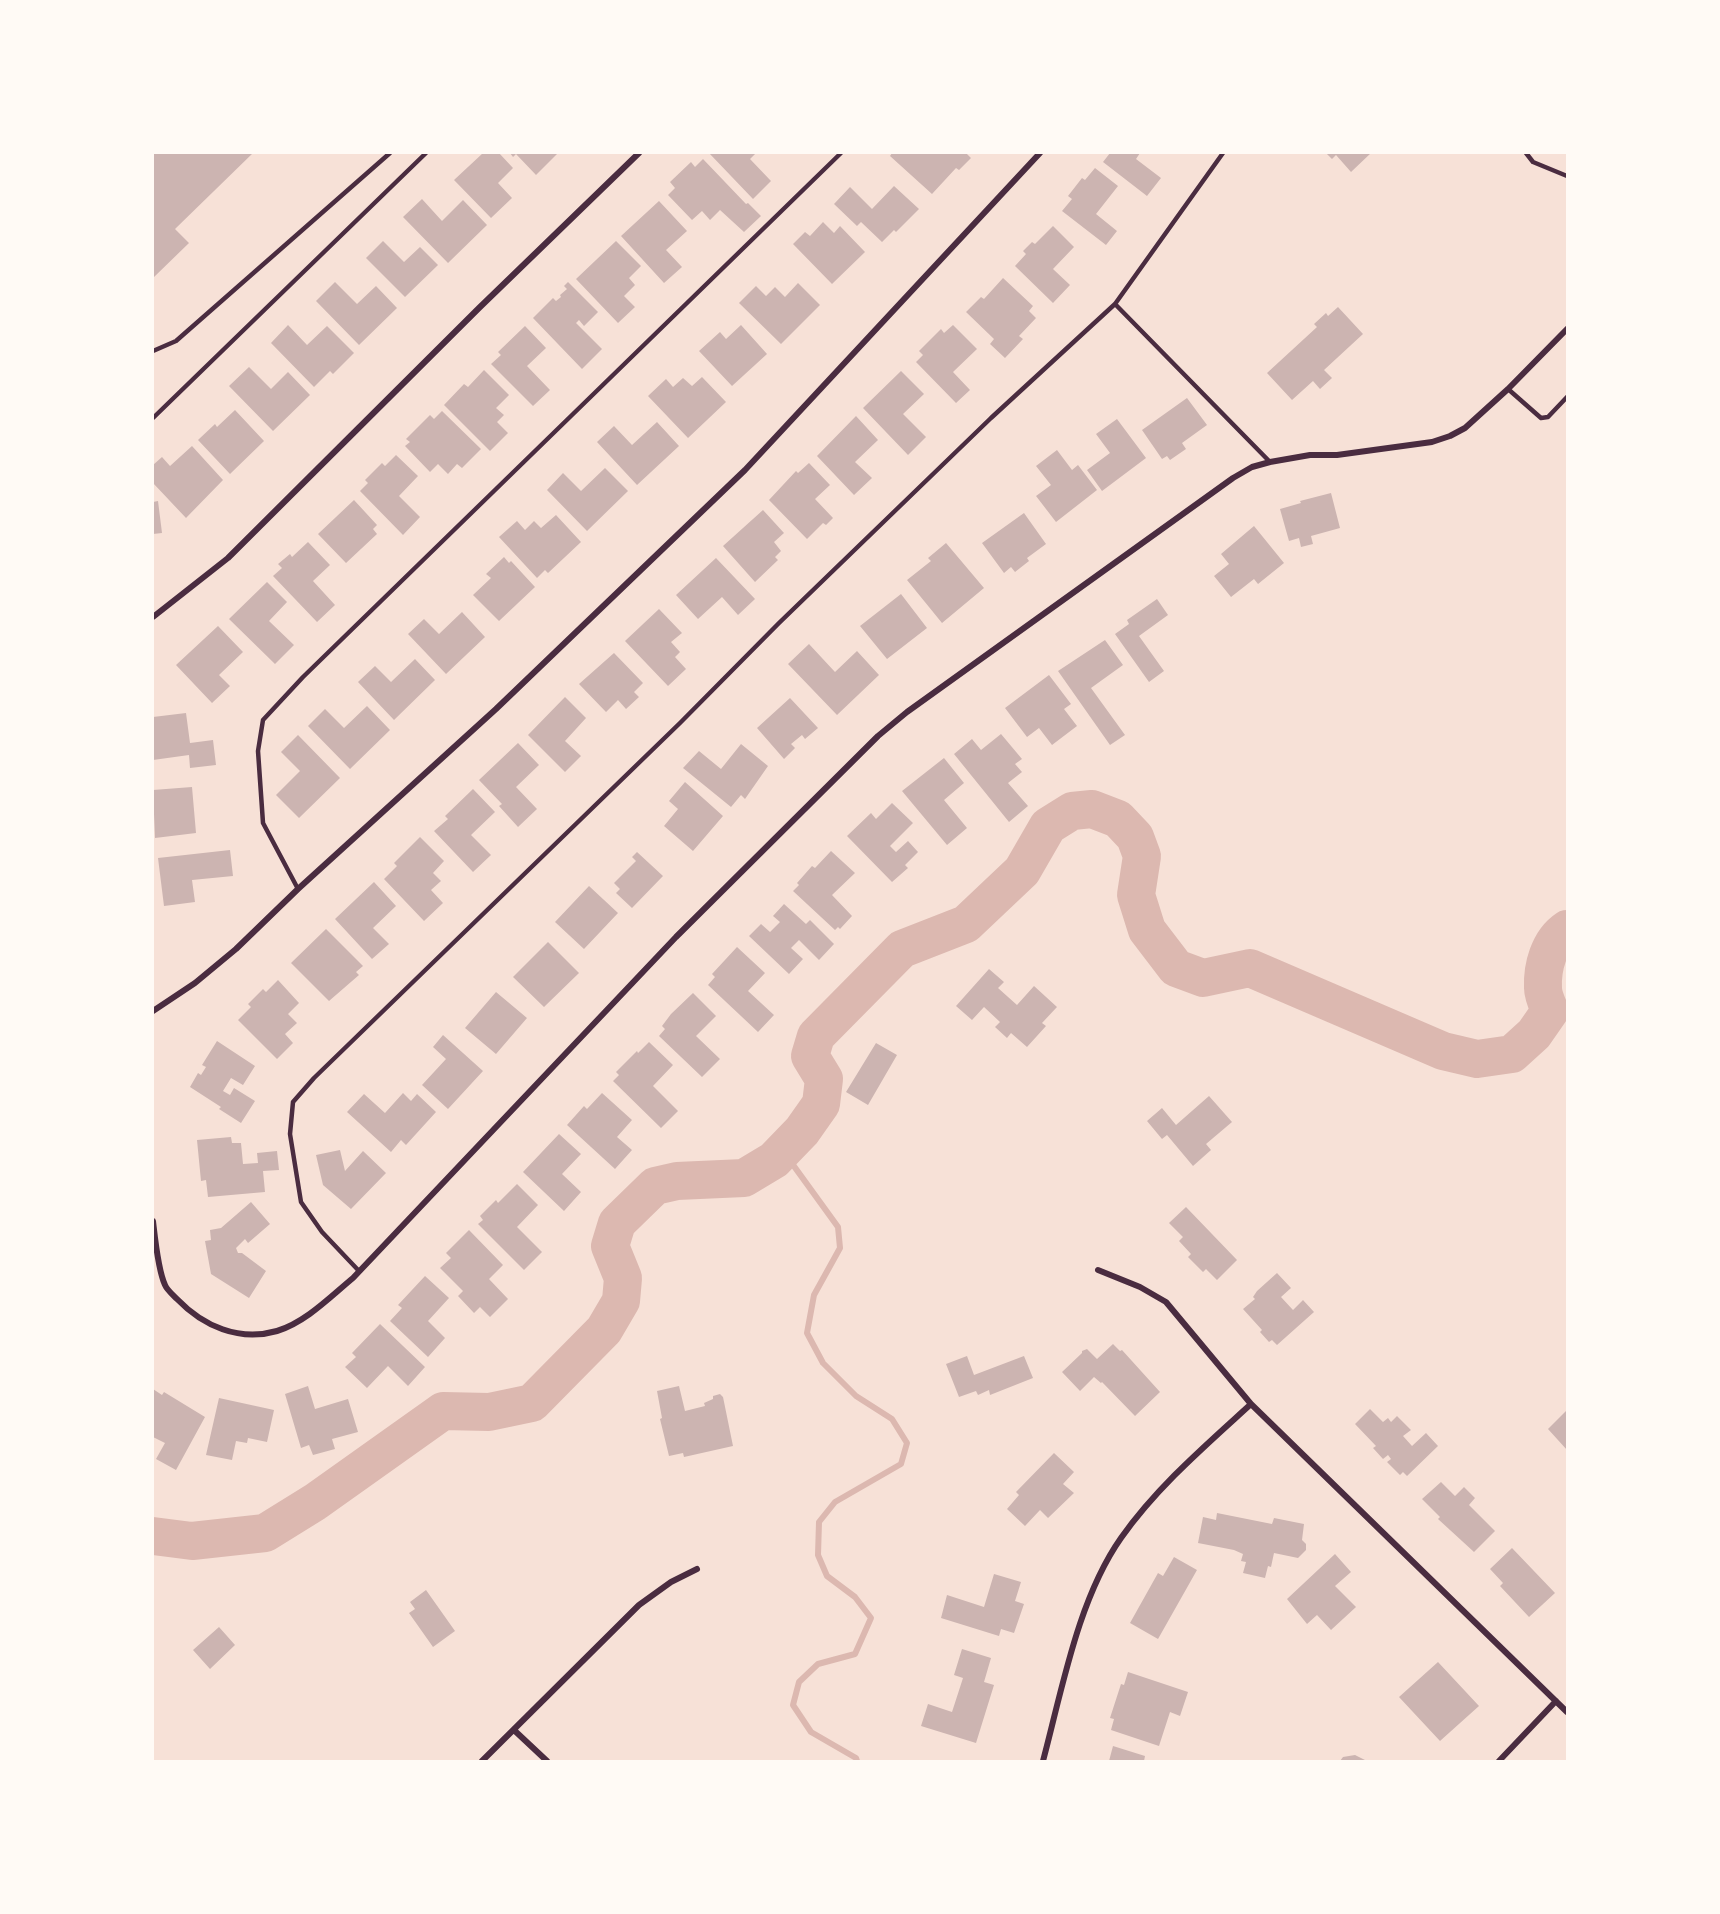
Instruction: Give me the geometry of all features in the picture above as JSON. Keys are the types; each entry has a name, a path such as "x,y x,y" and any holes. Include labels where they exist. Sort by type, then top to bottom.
{"street":[{"path":"153,616 228,558 479,308 639,153"},
{"path":"153,1011 195,983 236,949 298,889 496,709 745,470 1040,153"},
{"path":"153,1221 154,1241 165,1286 189,1312 211,1325 233,1333 255,1335 278,1331 300,1320 326,1301 359,1271 676,937 878,736 906,712 1233,478 1252,467 1270,462 1310,455 1337,455 1384,449 1432,442 1450,436 1465,428 1508,389 1567,329"},
{"path":"1098,1270 1140,1287 1167,1302 1251,1404 1567,1712"},
{"path":"1043,1761 1080,1626 1092,1594 1121,1539 1169,1479 1251,1404"},
{"path":"482,1761 515,1731 639,1605 671,1582 697,1569"},
{"path":"1499,1761 1556,1701"},
{"path":"515,1731 547,1761"}],"lane":[{"path":"153,351 176,341 390,153"},
{"path":"153,418 426,153"},
{"path":"298,889 263,822 258,751 263,720 377,604 841,153"},
{"path":"359,1271 322,1232 301,1202 290,1134 293,1102 322,1070 680,723 779,623 991,418 1114,304 1223,153"},
{"path":"1526,153 1533,162 1567,176"},
{"path":"1114,304 1270,462"},
{"path":"1508,389 1541,418 1548,417 1567,397"}],"building":[{"path":"153,153 253,153 175,229 189,243 153,278"},
{"path":"483,153 499,153 513,168 498,183 512,198 491,218 454,180"},
{"path":"510,153 558,153 536,175 516,154 513,157"},
{"path":"709,153 756,153 750,159 771,181 753,199"},
{"path":"892,153 966,153 971,158 959,170 956,168 932,194 890,156"},
{"path":"1110,153 1140,153 1136,159 1161,178 1147,196 1103,162"},
{"path":"1326,153 1371,153 1351,172 1336,155 1332,159"},
{"path":"703,159 746,204 748,203 761,216 744,232 720,210 710,220 702,211 692,220 668,195 675,188 670,182 691,162 695,167"},
{"path":"1095,168 1118,186 1096,214 1117,231 1106,245 1062,211 1072,199 1068,196 1082,178 1085,180"},
{"path":"894,186 919,209 896,232 894,230 882,242 861,222 857,226 834,204 850,187 872,209"},
{"path":"422,199 442,221 463,200 487,225 448,263 403,217"},
{"path":"659,201 687,231 666,250 682,267 664,283 621,236"},
{"path":"823,222 834,233 840,226 865,252 832,284 793,244 805,232 810,236"},
{"path":"1053,226 1074,247 1053,269 1070,285 1053,303 1015,266 1026,254 1023,251 1032,242 1035,244"},
{"path":"383,241 404,262 420,247 438,265 405,297 366,258"},
{"path":"616,241 641,266 629,278 635,285 624,296 635,307 618,323 576,279"},
{"path":"1003,278 1033,306 1029,311 1036,318 1019,336 1023,339 1005,358 990,344 994,339 966,312 981,297 984,299"},
{"path":"335,282 357,304 376,286 397,308 359,345 316,301"},
{"path":"568,282 598,312 584,326 579,320 576,323 602,349 582,369 533,318 553,298 556,301 561,297 560,295 567,289 564,286"},
{"path":"798,283 820,305 781,344 739,303 756,286 766,296 775,287 785,297"},
{"path":"1338,307 1363,334 1324,370 1332,378 1320,389 1313,381 1292,400 1267,373 1317,327 1314,324 1326,313 1328,316"},
{"path":"288,325 307,345 327,326 354,353 333,374 330,371 314,387 271,343"},
{"path":"741,325 767,354 732,386 699,351 720,332 726,339"},
{"path":"953,325 977,349 953,372 970,390 956,403 916,362 923,355 919,351 941,329 944,333"},
{"path":"525,326 546,348 527,366 550,390 533,406 491,364 501,355 498,352"},
{"path":"249,367 271,389 288,372 310,395 273,431 229,386"},
{"path":"484,370 509,395 496,408 504,415 497,422 508,433 490,451 444,405 464,384 468,387"},
{"path":"901,371 924,394 903,414 926,437 908,455 863,408"},
{"path":"702,377 726,402 688,438 648,396 666,379 673,387 683,378 692,386"},
{"path":"1187,398 1207,425 1182,443 1186,449 1170,460 1167,456 1162,459 1142,430"},
{"path":"235,410 264,441 230,474 198,440 215,424 217,427"},
{"path":"442,411 481,449 462,468 457,464 448,474 438,464 430,472 405,446 410,442 406,439 430,415 434,419"},
{"path":"856,416 878,440 855,462 872,478 854,495 817,456"},
{"path":"1117,419 1146,458 1102,491 1087,470 1110,453 1096,434"},
{"path":"657,422 679,446 637,485 597,442 614,426 632,445"},
{"path":"192,446 223,480 186,518 153,483 153,465 162,457 170,466"},
{"path":"1057,450 1072,470 1078,465 1097,490 1056,522 1036,496 1051,485 1036,466"},
{"path":"396,455 418,476 399,496 420,517 403,535 360,491 368,483 365,480 382,463 385,466"},
{"path":"809,463 830,485 815,499 833,518 826,525 823,523 807,539 769,500 796,471 798,473"},
{"path":"605,468 628,491 587,531 547,490 563,473 581,491"},
{"path":"1331,493 1340,528 1311,536 1313,544 1301,547 1299,538 1289,541 1280,509"},
{"path":"354,500 377,525 373,529 377,534 346,563 318,534"},
{"path":"158,501 162,533 153,534 153,502"},
{"path":"763,510 784,533 774,542 781,551 775,557 778,560 755,582 723,546"},
{"path":"1024,513 1046,544 1027,558 1029,561 1015,572 1011,567 1004,573 982,543"},
{"path":"556,515 581,542 548,573 545,570 537,578 499,537 517,521 525,530 534,521 541,528"},
{"path":"1254,526 1284,563 1258,584 1254,579 1231,597 1214,576 1229,564 1221,554"},
{"path":"308,542 330,565 313,581 335,605 317,622 273,576 282,568 278,564 290,554 292,557"},
{"path":"946,543 984,588 942,623 907,580 931,561 928,558"},
{"path":"504,557 509,563 511,561 535,587 499,621 473,595 491,578 486,574"},
{"path":"716,558 755,599 738,615 722,597 698,619 676,595"},
{"path":"267,582 287,602 269,621 294,645 275,664 229,619"},
{"path":"901,594 927,628 887,659 860,626"},
{"path":"1157,599 1168,615 1139,636 1164,671 1149,682 1115,634 1129,624 1127,620"},
{"path":"659,609 682,633 671,642 680,652 675,657 686,669 668,686 625,641"},
{"path":"462,612 485,637 446,674 408,634 424,619 439,634"},
{"path":"218,626 243,652 219,675 230,686 212,703 176,665"},
{"path":"1105,640 1123,665 1091,688 1125,735 1110,745 1058,671"},
{"path":"809,644 835,672 857,651 879,675 837,715 788,664"},
{"path":"614,653 643,683 634,692 639,697 626,709 618,700 606,712 579,684"},
{"path":"415,659 435,680 394,720 358,682 375,666 391,682"},
{"path":"1049,675 1071,704 1064,709 1077,726 1052,745 1039,728 1027,737 1005,708"},
{"path":"565,697 586,718 565,741 581,756 565,772 528,735"},
{"path":"790,698 818,728 805,739 802,735 791,744 795,748 784,759 757,728"},
{"path":"367,706 390,730 350,769 308,726 325,709 344,728"},
{"path":"186,713 190,743 213,740 216,765 190,768 189,755 153,760 153,717"},
{"path":"1001,734 1022,759 1015,764 1022,772 1008,783 1028,806 1009,822 954,754 972,739 981,750"},
{"path":"298,735 340,778 299,818 276,795 300,771 281,752"},
{"path":"518,743 539,765 516,787 537,809 518,827 499,806 502,804 479,780"},
{"path":"741,744 768,766 745,799 741,795 731,807 683,768 699,751 721,769"},
{"path":"944,758 964,783 944,800 967,828 947,845 902,791"},
{"path":"685,782 723,816 693,851 664,826 678,809 669,801"},
{"path":"192,787 196,833 155,838 153,790"},
{"path":"473,789 495,812 471,835 491,855 473,872 434,831 448,819 445,816"},
{"path":"892,803 913,823 890,846 896,852 908,841 918,852 905,865 908,868 892,882 847,836 871,813 876,819"},
{"path":"420,837 444,861 433,873 441,881 431,890 443,903 424,921 384,879 397,866 394,863"},
{"path":"230,850 233,876 192,880 195,902 164,906 158,858"},
{"path":"831,851 855,873 832,895 852,916 840,929 838,927 835,930 793,891 812,866 815,868"},
{"path":"637,852 663,876 632,908 616,893 620,889 614,883 636,861 632,857"},
{"path":"374,882 396,906 373,928 389,944 372,959 335,919"},
{"path":"589,886 618,913 584,949 555,922"},
{"path":"784,904 806,924 810,920 834,944 819,960 799,940 791,948 803,959 789,974 749,936 761,924 770,932 780,922 773,916"},
{"path":"326,929 363,966 356,972 359,975 329,1001 291,963"},
{"path":"548,942 579,973 544,1007 513,977"},
{"path":"737,947 765,973 748,991 774,1015 758,1032 708,985 715,977 712,974"},
{"path":"989,969 1004,982 998,988 1017,1005 1034,986 1057,1007 1042,1023 1046,1026 1027,1047 1011,1033 1007,1038 995,1027 1000,1022 984,1007 972,1020 956,1006"},
{"path":"278,980 299,1003 288,1014 297,1023 285,1034 293,1043 277,1059 238,1020 251,1007 248,1004 263,989 266,992"},
{"path":"496,992 527,1018 496,1054 465,1028"},
{"path":"693,993 716,1016 696,1036 720,1059 702,1077 659,1036 665,1029 662,1026 671,1014"},
{"path":"443,1035 483,1071 448,1109 422,1085 446,1059 433,1047"},
{"path":"217,1041 255,1066 243,1085 231,1078 223,1091 230,1095 234,1088 255,1101 241,1123 190,1087 198,1073 201,1075 206,1067 202,1065"},
{"path":"649,1042 673,1065 653,1086 678,1111 661,1128 613,1081 619,1075 616,1072"},
{"path":"876,1043 897,1055 868,1105 846,1092"},
{"path":"403,1093 411,1101 417,1094 436,1112 406,1145 401,1140 391,1152 347,1112 364,1094 385,1113"},
{"path":"602,1093 632,1120 617,1137 632,1150 615,1169 567,1125 584,1106 587,1109"},
{"path":"1209,1096 1232,1122 1206,1144 1211,1150 1193,1166 1167,1135 1162,1139 1147,1121 1162,1108 1176,1125"},
{"path":"559,1134 581,1154 562,1174 581,1192 564,1211 523,1172"},
{"path":"231,1137 232,1143 241,1143 243,1164 258,1163 257,1153 277,1151 279,1170 263,1171 265,1192 208,1197 206,1180 201,1181 197,1140"},
{"path":"340,1150 345,1171 363,1151 386,1173 351,1209 323,1185 316,1155"},
{"path":"517,1184 538,1205 517,1227 542,1252 524,1270 478,1224 483,1220 480,1216 496,1200 498,1203"},
{"path":"251,1202 270,1224 248,1243 245,1239 236,1248 238,1253 242,1253 266,1271 249,1298 211,1274 205,1241 211,1240 210,1230 221,1228"},
{"path":"1186,1207 1237,1260 1217,1280 1206,1269 1203,1272 1188,1257 1191,1254 1179,1241 1183,1237 1169,1223"},
{"path":"469,1230 503,1265 489,1279 508,1299 490,1317 480,1307 474,1313 458,1296 463,1291 440,1268 451,1258 446,1253"},
{"path":"1277,1273 1291,1288 1281,1297 1293,1310 1303,1300 1314,1312 1277,1345 1272,1340 1269,1342 1260,1332 1262,1330 1243,1309 1255,1299 1253,1297 1257,1291"},
{"path":"425,1276 449,1298 428,1321 445,1338 428,1357 390,1321 402,1308 398,1305"},
{"path":"380,1324 425,1367 408,1386 388,1366 367,1388 345,1367 356,1357 352,1353"},
{"path":"1113,1344 1120,1351 1122,1350 1160,1392 1135,1416 1102,1382 1094,1377 1080,1391 1062,1372 1082,1351 1087,1349 1097,1359"},
{"path":"967,1356 974,1375 1024,1356 1033,1378 990,1395 989,1390 978,1395 976,1391 959,1397 946,1364"},
{"path":"308,1386 315,1409 348,1399 358,1432 332,1439 335,1449 313,1455 309,1445 301,1448 285,1394"},
{"path":"679,1386 685,1411 705,1406 704,1403 713,1399 713,1396 720,1394 723,1397 733,1446 684,1457 683,1453 669,1456 660,1419 662,1418 657,1391"},
{"path":"153,1389 162,1395 164,1392 205,1417 176,1470 156,1459 165,1443 153,1437"},
{"path":"219,1398 274,1410 267,1442 248,1438 247,1443 236,1441 232,1460 206,1455"},
{"path":"1370,1409 1383,1422 1388,1418 1391,1422 1397,1416 1411,1430 1403,1436 1412,1446 1426,1433 1438,1446 1407,1476 1403,1472 1400,1475 1387,1462 1391,1459 1388,1455 1383,1459 1373,1448 1376,1446 1355,1424"},
{"path":"1567,1410 1567,1450 1548,1429"},
{"path":"1054,1453 1074,1472 1063,1484 1074,1493 1048,1518 1040,1510 1025,1526 1007,1509 1019,1495 1016,1492"},
{"path":"1441,1482 1455,1496 1464,1487 1475,1498 1469,1505 1495,1531 1474,1552 1438,1519 1440,1517 1422,1499"},
{"path":"1217,1513 1272,1524 1274,1518 1304,1524 1302,1540 1306,1544 1306,1550 1298,1558 1274,1553 1271,1567 1268,1566 1265,1578 1243,1573 1246,1562 1241,1561 1243,1554 1198,1543 1203,1517 1216,1520"},
{"path":"1512,1548 1555,1593 1529,1617 1500,1586 1503,1583 1490,1569"},
{"path":"1335,1554 1351,1572 1335,1586 1356,1607 1331,1630 1317,1615 1307,1624 1287,1599"},
{"path":"1174,1557 1197,1570 1158,1639 1130,1623 1158,1573 1163,1576"},
{"path":"994,1574 1021,1582 1015,1601 1024,1604 1014,1633 1001,1629 999,1636 941,1618 947,1595 984,1607"},
{"path":"426,1590 455,1631 433,1647 409,1613 415,1609 410,1602"},
{"path":"219,1627 235,1645 210,1669 193,1650"},
{"path":"962,1649 991,1658 984,1682 994,1685 976,1743 921,1726 928,1704 952,1712 963,1678 954,1675"},
{"path":"1438,1662 1479,1706 1440,1741 1399,1697"},
{"path":"1128,1672 1188,1692 1180,1716 1170,1712 1159,1746 1111,1730 1114,1719 1110,1718 1121,1684 1124,1685"},
{"path":"1113,1746 1145,1756 1144,1761 1109,1761"},
{"path":"1355,1755 1367,1761 1340,1761 1343,1757"}],"waterway":[{"path":"153,1536 192,1541 265,1533 315,1502 443,1411 489,1412 532,1403 604,1330 621,1301 623,1278 610,1246 617,1223 655,1186 677,1181 744,1178 774,1160 802,1131 821,1104 824,1079 810,1056 816,1036 902,949 966,924 1022,871 1048,826 1072,811 1092,809 1118,819 1135,837 1142,856 1136,895 1147,930 1176,968 1203,978 1250,968 1443,1051 1477,1059 1512,1054 1534,1034 1550,1011 1543,988 1548,955 1556,940 1567,929"},
{"path":"783,1151 838,1227 840,1248 814,1295 807,1333 823,1363 856,1396 892,1419 907,1443 901,1464 835,1502 819,1522 818,1555 827,1576 855,1597 871,1618 855,1654 818,1664 799,1682 793,1705 811,1732 856,1758 857,1761"}]}
